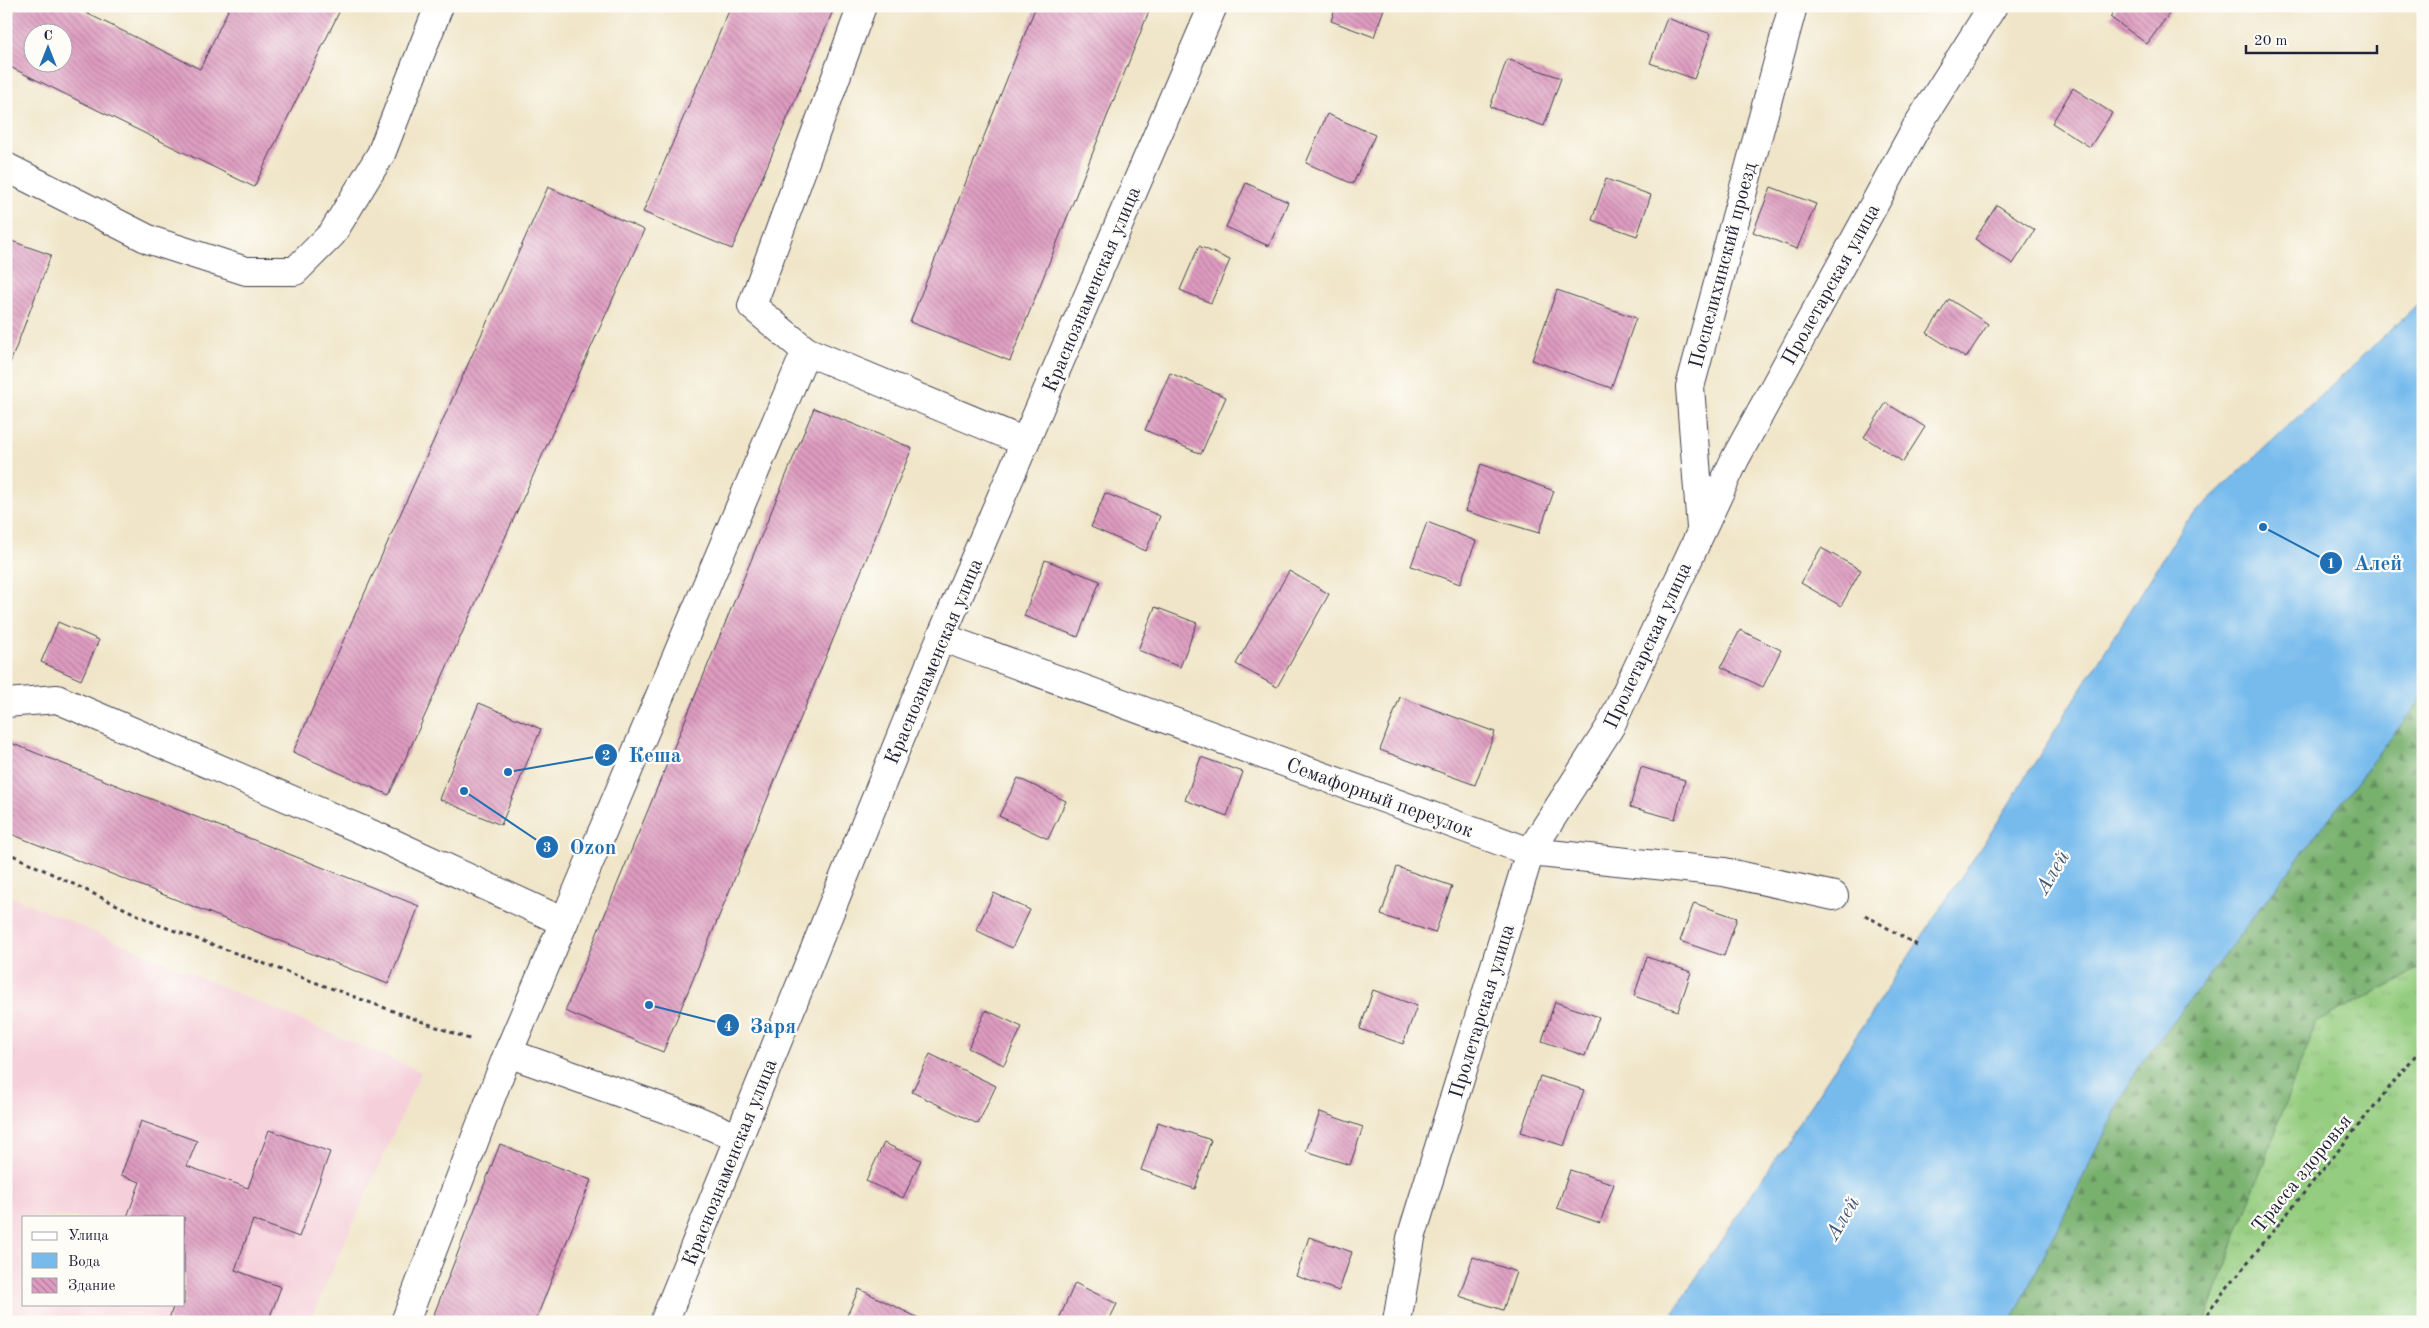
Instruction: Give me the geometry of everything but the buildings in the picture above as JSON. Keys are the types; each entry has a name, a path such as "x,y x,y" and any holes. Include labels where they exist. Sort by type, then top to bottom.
{"street":[{"path":"6,168 150,240 246,271 295,271 332,234 381,154 439,6"},
{"path":"862,6 752,306 806,351 1025,442"},
{"name":"Краснознаменская улица","path":"664,1322 941,637 1213,6"},
{"name":"Поспелихинский проезд","path":"1701,529 1690,387 1793,6"},
{"name":"Пролетарская улица","path":"1397,1322 1411,1238 1530,852 1610,727 1735,459 1917,126 1993,6"},
{"path":"405,1322 508,1053 806,351"},
{"name":"Семафорный переулок","path":"941,637 1530,852 1724,872 1834,896"},
{"path":"6,703 57,699 390,842 564,922"},
{"path":"508,1053 697,1120 739,1138"}],"path":[{"path":"6,852 159,925 508,1053"},
{"path":"1834,896 1916,945"},
{"name":"Трасса здоровья","path":"2208,1322 2210,1310 2423,1046"}],"shaded area":[{"path":"6,894 421,1072 309,1322 6,1322"}],"green space":[{"path":"2423,696 2423,967 2315,1023 2205,1322 2011,1322 2136,1070"},
{"path":"2423,967 2423,1322 2205,1322 2315,1023"}],"water":[{"path":"2423,299 2423,696 2136,1070 2011,1322 1667,1322 1997,823 2186,522"}],"place":[{"name":"Алей","path":"2263,527"},
{"name":"Кеша","path":"508,772"},
{"name":"Ozon","path":"464,791"},
{"name":"Заря","path":"649,1005"}]}
